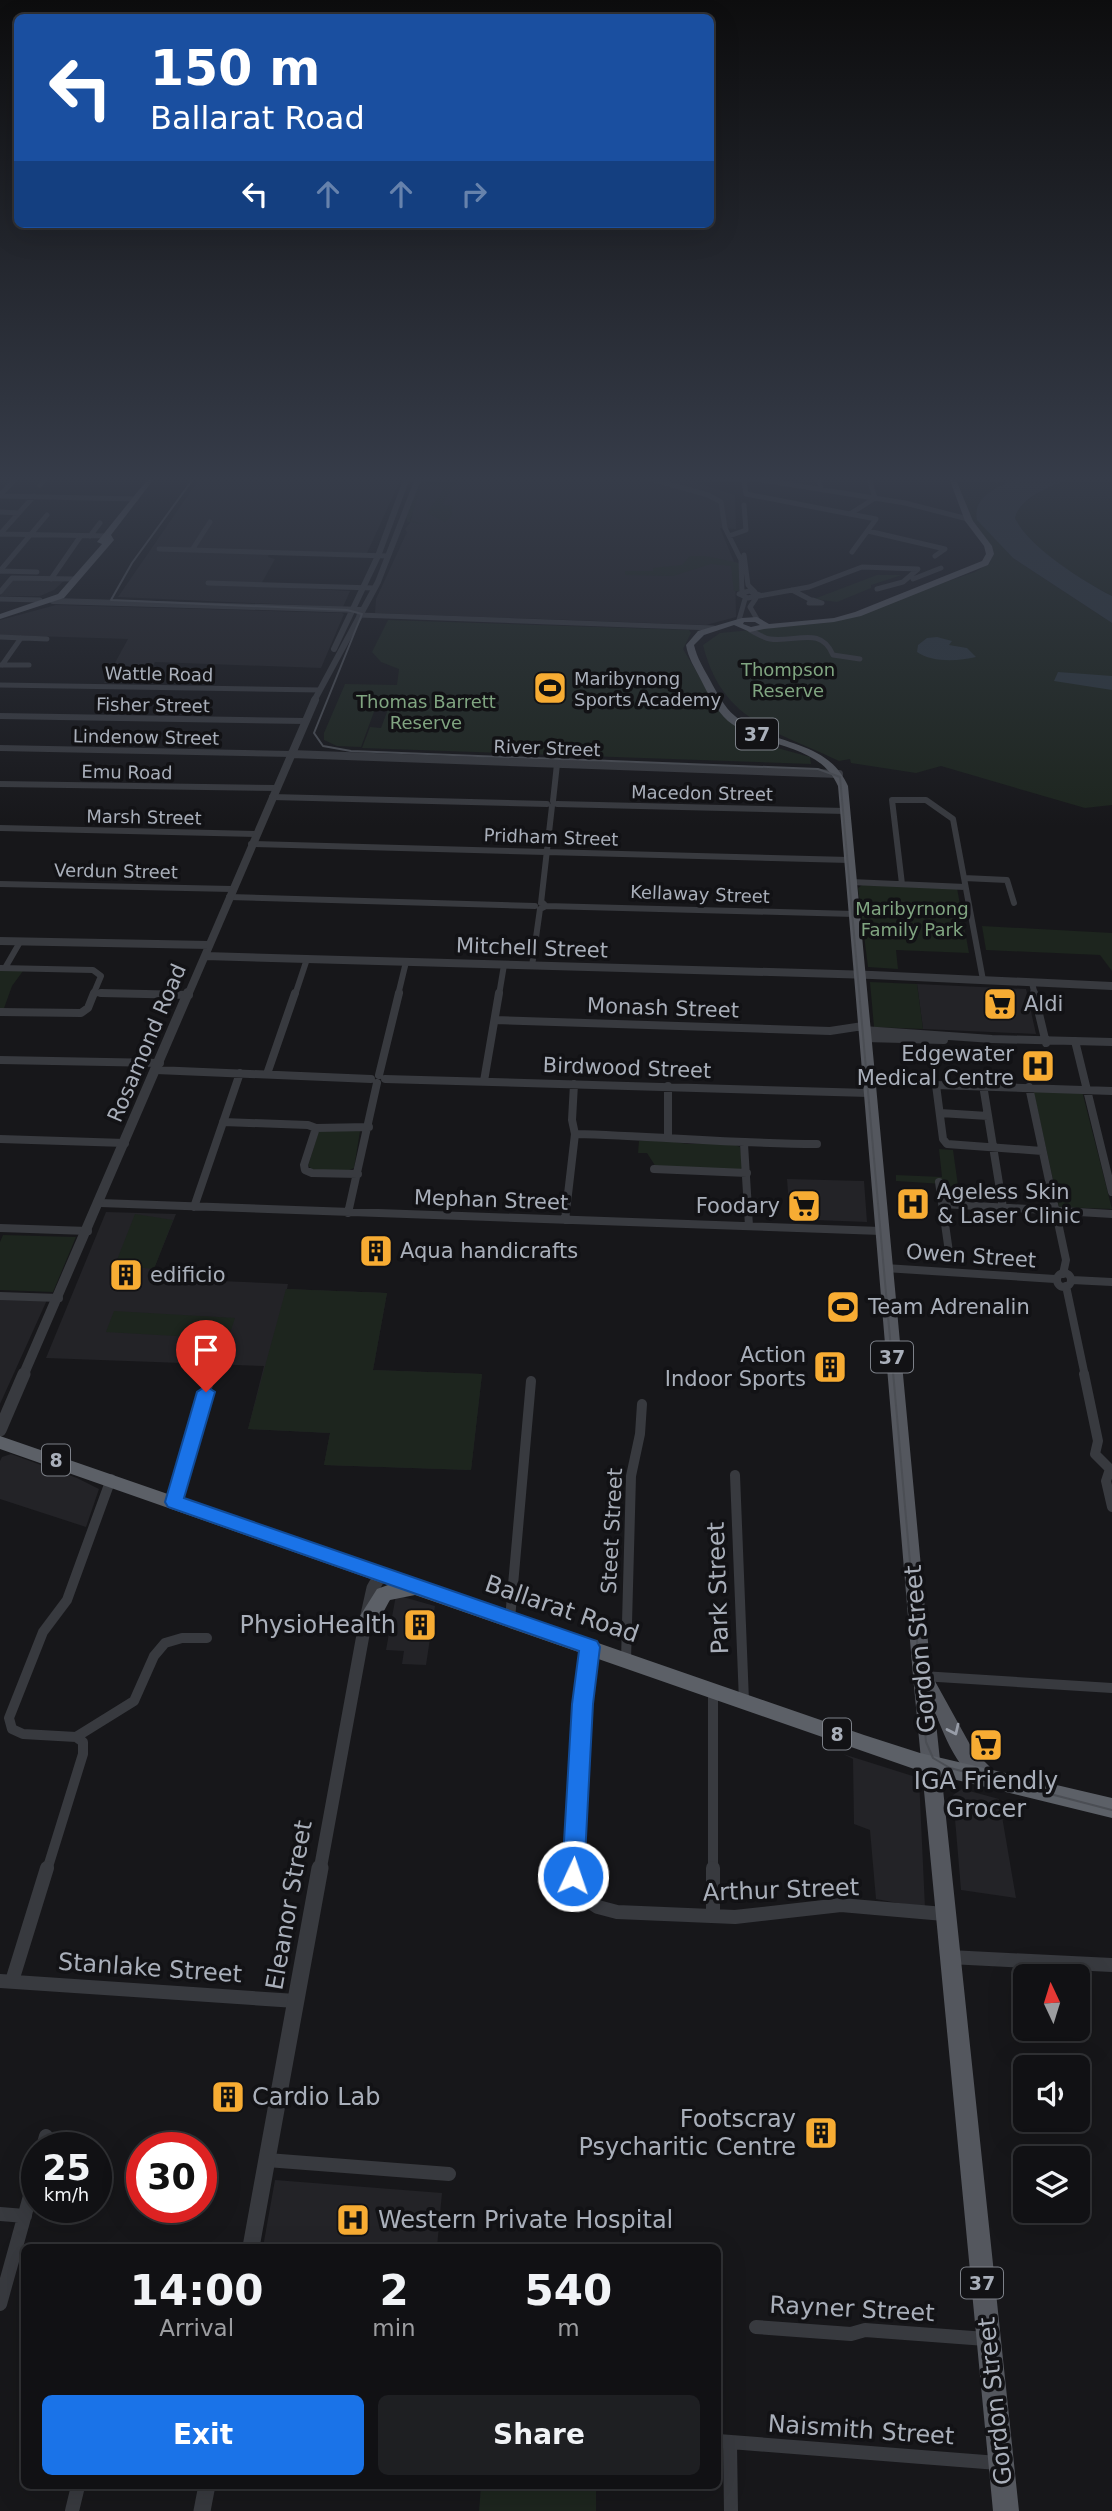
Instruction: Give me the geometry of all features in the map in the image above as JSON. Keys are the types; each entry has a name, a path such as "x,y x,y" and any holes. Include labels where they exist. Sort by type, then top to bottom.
{"highway":[{"name":"Ballarat Road","path":"0,1442 931,1764 1112,1808"},
{"path":"365,1624 384,1594 401,1588 419,1588"}],"main road":[{"path":"0,611 40,600 54,592"},
{"path":"0,617 53,601 65,592"},
{"name":"37","path":"840,772 815,755 738,724 724,711 690,652 690,645 696,637 713,628 739,621 761,624 851,615 910,592"},
{"path":"40,600 53,601"},
{"path":"739,621 738,626 748,630"},
{"name":"37","path":"761,624 748,630 711,634 700,642 697,651 731,709 762,734"},
{"name":"Gordon Street","path":"840,772 944,1914 1006,2511"},
{"path":"922,1676 940,1701 971,1765 992,1779"}],"street":[{"name":"Rosamond Road","path":"327,671 328,662 362,592"},
{"name":"Rosamond Road","path":"0,1430 88,1231 318,690 372,592"},
{"path":"739,621 744,595 771,592"},
{"path":"800,592 811,600"},
{"path":"757,594 750,607 761,624 764,635 783,638"},
{"path":"0,599 40,600"},
{"path":"53,601 713,628"},
{"path":"678,626 693,629 696,637"},
{"path":"748,630 766,638 818,637 828,643 833,655 860,659"},
{"path":"0,637 47,639"},
{"path":"1,665 21,638"},
{"path":"1,665 29,665"},
{"name":"Wattle Road","path":"0,685 318,690"},
{"name":"Fisher Street","path":"0,716 305,721"},
{"name":"Lindenow Street","path":"0,748 291,754"},
{"name":"River Street","path":"291,754 802,774 840,772"},
{"path":"532,966 557,764"},
{"name":"Emu Road","path":"0,784 254,789 274,792"},
{"name":"Macedon Street","path":"274,792 552,804 845,811"},
{"path":"902,884 892,799 926,800 952,817 983,980"},
{"name":"Marsh Street","path":"0,830 256,834"},
{"name":"Pridham Street","path":"251,844 849,860"},
{"path":"964,878 1007,880 1014,903"},
{"path":"851,882 965,887"},
{"name":"Verdun Street","path":"0,884 230,893"},
{"name":"Kellaway Street","path":"230,893 540,906 854,914"},
{"name":"Mitchell Street","path":"0,941 207,951 307,959 1112,986"},
{"path":"3,968 20,942"},
{"path":"267,1074 307,959"},
{"path":"348,1213 406,962"},
{"path":"484,1082 504,965"},
{"path":"0,1012 78,1014 88,1008 101,976 96,971 3,968"},
{"path":"1032,982 1046,1042"},
{"path":"94,993 189,995"},
{"name":"Monash Street","path":"495,1020 864,1034"},
{"name":"Monash Street","path":"830,1031 864,1034"},
{"path":"864,1034 1046,1042 1112,1048"},
{"path":"1076,1044 1112,1042"},
{"path":"1076,1044 1086,1090 1107,1155 1112,1192"},
{"path":"0,1060 158,1067"},
{"name":"Birdwood Street","path":"158,1067 378,1079 869,1093"},
{"path":"194,1207 240,1073"},
{"path":"1042,1152 947,1144 940,1113 938,1083 1112,1091"},
{"path":"565,1220 575,1134 572,1120 574,1084"},
{"path":"983,1085 1003,1208"},
{"path":"668,1087 668,1136"},
{"path":"1029,1087 1066,1260 1059,1277 1069,1283 1112,1282"},
{"path":"940,1113 988,1116"},
{"path":"223,1122 308,1125 316,1128 369,1127"},
{"path":"316,1128 305,1170 358,1174"},
{"path":"575,1134 668,1136 744,1144 817,1144"},
{"path":"0,1139 125,1143"},
{"path":"744,1144 750,1226"},
{"path":"653,1169 747,1173"},
{"path":"939,1182 949,1252"},
{"name":"Mephan Street","path":"100,1203 881,1231"},
{"path":"943,1204 1112,1214"},
{"path":"0,1228 88,1231"},
{"name":"Owen Street","path":"885,1268 1059,1277"},
{"path":"1069,1283 1098,1441 1096,1454 1111,1469 1106,1480 1112,1507"},
{"path":"0,1296 59,1298"},
{"path":"174,1502 214,1367"},
{"path":"510,1619 531,1381"},
{"name":"Steet Street","path":"626,1660 631,1476 640,1434 642,1405"},
{"name":"Park Street","path":"735,1475 744,1700"},
{"path":"6,1981 83,1754 83,1742 76,1737 23,1734 12,1729 9,1718 43,1632 67,1600 111,1479"},
{"name":"Eleanor Street","path":"252,2244 365,1624 373,1588 381,1574"},
{"path":"76,1737 134,1702 155,1652 164,1642 179,1636 208,1637"},
{"name":"Arthur Street","path":"590,1647 583,1704 573,1876 581,1896 598,1907 617,1912 735,1917 841,1905 944,1914"},
{"path":"922,1676 1112,1688"},
{"path":"713,1690 713,1916"},
{"path":"949,1957 1112,1965"},
{"name":"Stanlake Street","path":"6,1981 296,2001"},
{"path":"267,2160 449,2174"},
{"path":"0,2214 21,2216"},
{"path":"0,2304 23,2223"},
{"name":"Rayner Street","path":"756,2327 851,2334 865,2330 988,2339"},
{"path":"724,2442 731,2511"},
{"name":"Naismith Street","path":"724,2442 1002,2464"},
{"path":"72,2511 77,2489"},
{"path":"202,2511 206,2489"}],"shaded area":[{"path":"3,592 49,592 40,596 0,596"},
{"path":"121,592 349,592 343,607 118,597"},
{"path":"379,592 736,592 736,617 706,625 375,613"},
{"path":"1065,592 1105,592 1112,596 1112,623"},
{"path":"56,605 344,614 321,668 155,662 144,683 104,683 128,639 0,635 0,620"},
{"path":"937,637 952,641 949,645 967,648 976,657 938,659 917,652 918,645 927,638"},
{"path":"1058,672 1112,676 1112,690 1054,681"},
{"path":"917,984 1026,989 1036,1034 923,1029"},
{"path":"787,1179 864,1181 867,1222 790,1219"},
{"path":"106,1212 176,1214 150,1278 288,1284 287,1289 387,1293 373,1370 482,1374 471,1470 324,1465 330,1433 248,1429 264,1366 46,1358"},
{"path":"0,1299 47,1300 0,1404"},
{"path":"11,1454 99,1489 86,1527 0,1499 0,1461 2,1457"},
{"path":"396,1595 435,1606 426,1665 402,1664 404,1651 386,1650"},
{"path":"843,1754 919,1778 925,1908 876,1899 870,1830 854,1824 853,1759"},
{"path":"962,1789 999,1799 1016,1898 961,1890 953,1795"},
{"name":"Western Private Hospital","path":"275,2180 442,2193 437,2244 264,2244"}],"green space":[{"path":"832,592 861,592 837,602 814,599"},
{"name":"Thompson Reserve","path":"916,592 1065,592 1112,623 1112,805 1085,808 941,766 916,773 851,763 850,759 839,761 774,732 738,708 724,692 712,671 703,645 720,633 825,623"},
{"name":"Maribynong Sports Academy","path":"388,620 689,630 691,633 683,649 723,716 744,731 748,740 810,757 811,764 362,748 370,727 381,728 391,701 378,701 361,747 337,746 324,740 324,733 345,684 397,685 399,669 381,662 372,652"},
{"name":"Maribyrnong Family Park","path":"862,885 957,888 969,953 896,950 898,969 868,967 858,888"},
{"path":"982,926 1112,933 1112,971 1100,955 986,950"},
{"path":"0,971 23,971 12,986 3,1011 0,1010"},
{"path":"870,982 917,984 923,1029 874,1027"},
{"path":"1033,1089 1082,1091 1112,1209 1059,1207"},
{"path":"319,1130 360,1131 354,1168 331,1173 308,1166"},
{"path":"662,1140 688,1144 733,1144 740,1147 743,1167 739,1170 656,1167 647,1153 638,1153 639,1141"},
{"path":"939,1149 953,1150 960,1200 946,1199 943,1184 896,1181 896,1175 942,1177"},
{"path":"135,1214 173,1220 154,1269 115,1265"},
{"path":"3,1235 76,1237 53,1292 0,1290 0,1242"},
{"path":"286,1289 387,1293 373,1370 482,1374 471,1470 324,1465 330,1433 248,1429"},
{"path":"114,1311 235,1318 228,1339 106,1332"},
{"path":"481,2489 596,2489 596,2511 479,2511"}],"tram line":[{"path":"115,592 111,600 347,610 362,614 314,733 323,746 351,751 818,769 840,777 926,1742 933,1758 950,1768 1112,1810"}],"place":[{"name":"Maribynong Sports Academy","path":"550,688"},
{"name":"Aldi","path":"1000,1004"},
{"name":"Edgewater Medical Centre","path":"1038,1066"},
{"name":"Ageless Skin & Laser Clinic","path":"913,1204"},
{"name":"Foodary","path":"804,1206"},
{"name":"Aqua handicrafts","path":"376,1251"},
{"name":"edificio","path":"126,1275"},
{"name":"Team Adrenalin","path":"843,1307"},
{"name":"Action Indoor Sports","path":"830,1367"},
{"name":"PhysioHealth","path":"420,1625"},
{"name":"IGA Friendly Grocer","path":"986,1745"},
{"name":"Cardio Lab","path":"228,2097"},
{"name":"Footscray Psycharitic Centre","path":"821,2133"},
{"name":"Western Private Hospital","path":"353,2220"}],"route":[{"path":"206,1392 174,1502 590,1647 583,1704 573,1876"}],"park label":[{"name":"Thomas Barrett Reserve","path":"426,711"}]}
